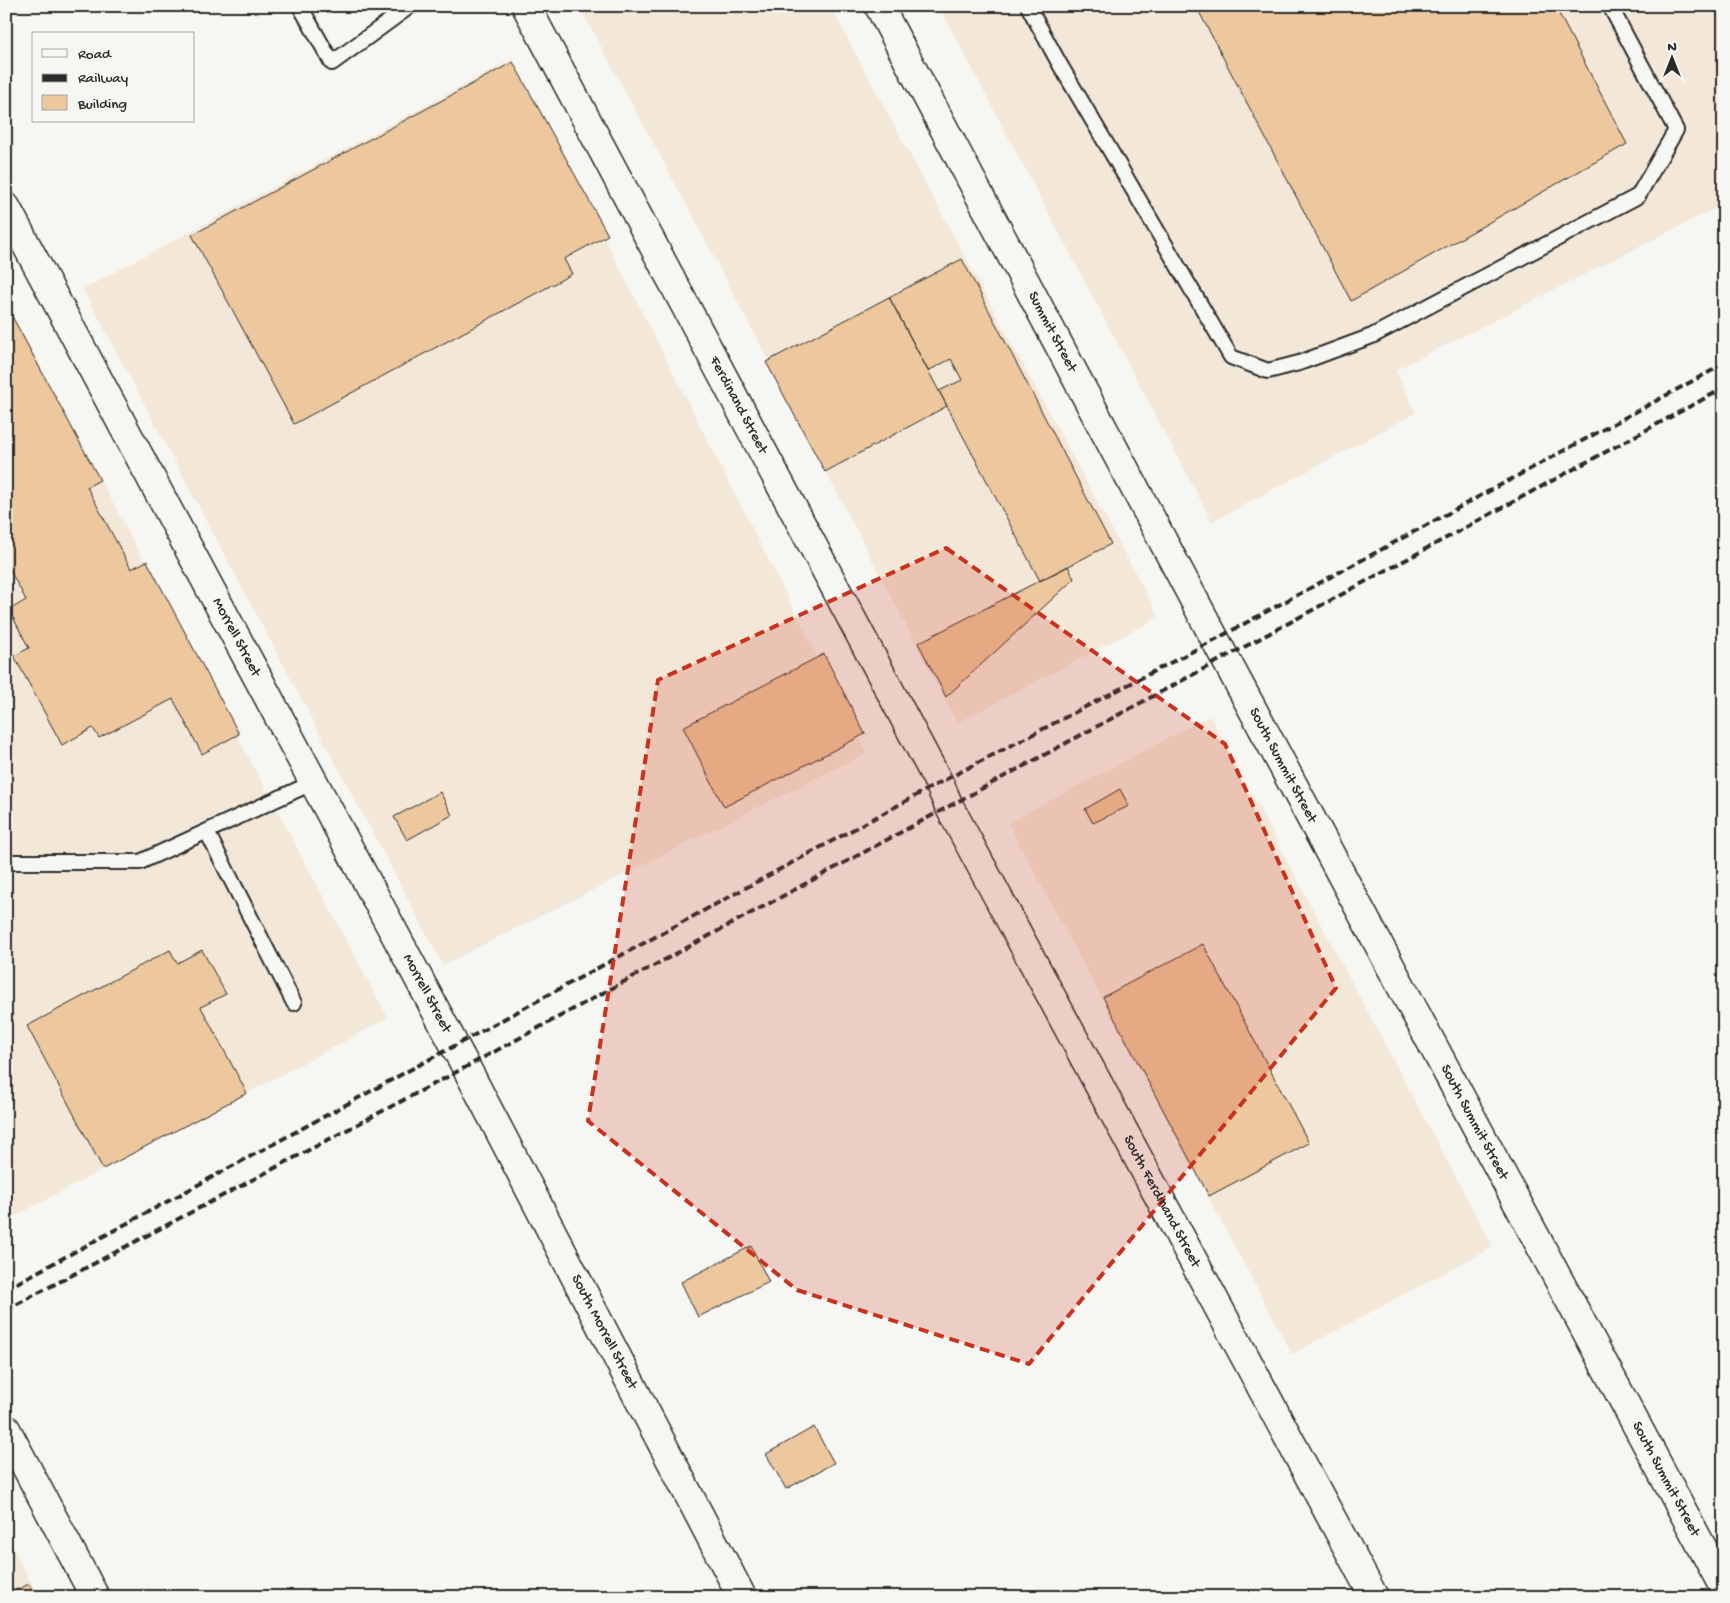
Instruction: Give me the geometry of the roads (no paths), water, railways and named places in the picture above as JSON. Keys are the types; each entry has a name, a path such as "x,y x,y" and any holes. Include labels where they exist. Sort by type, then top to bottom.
{"street":[{"name":"Ferdinand Street","path":"526,6 935,774 949,806"},
{"name":"Summit Street","path":"879,6 1225,658"},
{"name":"Morrell Street","path":"6,207 466,1067"},
{"name":"South Summit Street","path":"1225,658 1724,1588"},
{"name":"South Ferdinand Street","path":"949,806 1374,1597"},
{"name":"South Morrell Street","path":"466,1067 742,1597"},
{"path":"6,1429 95,1597"}],"lane":[{"path":"300,6 332,63 410,6"},
{"path":"1028,6 1059,63 1232,357 1268,371 1299,363 1372,336 1638,196 1676,130 1610,6"},
{"path":"6,862 140,862 314,782"},
{"path":"207,832 294,1003"}],"railway":[{"path":"6,1289 939,783 1216,639 1724,364"},
{"path":"6,1310 466,1067 1724,388"}]}
